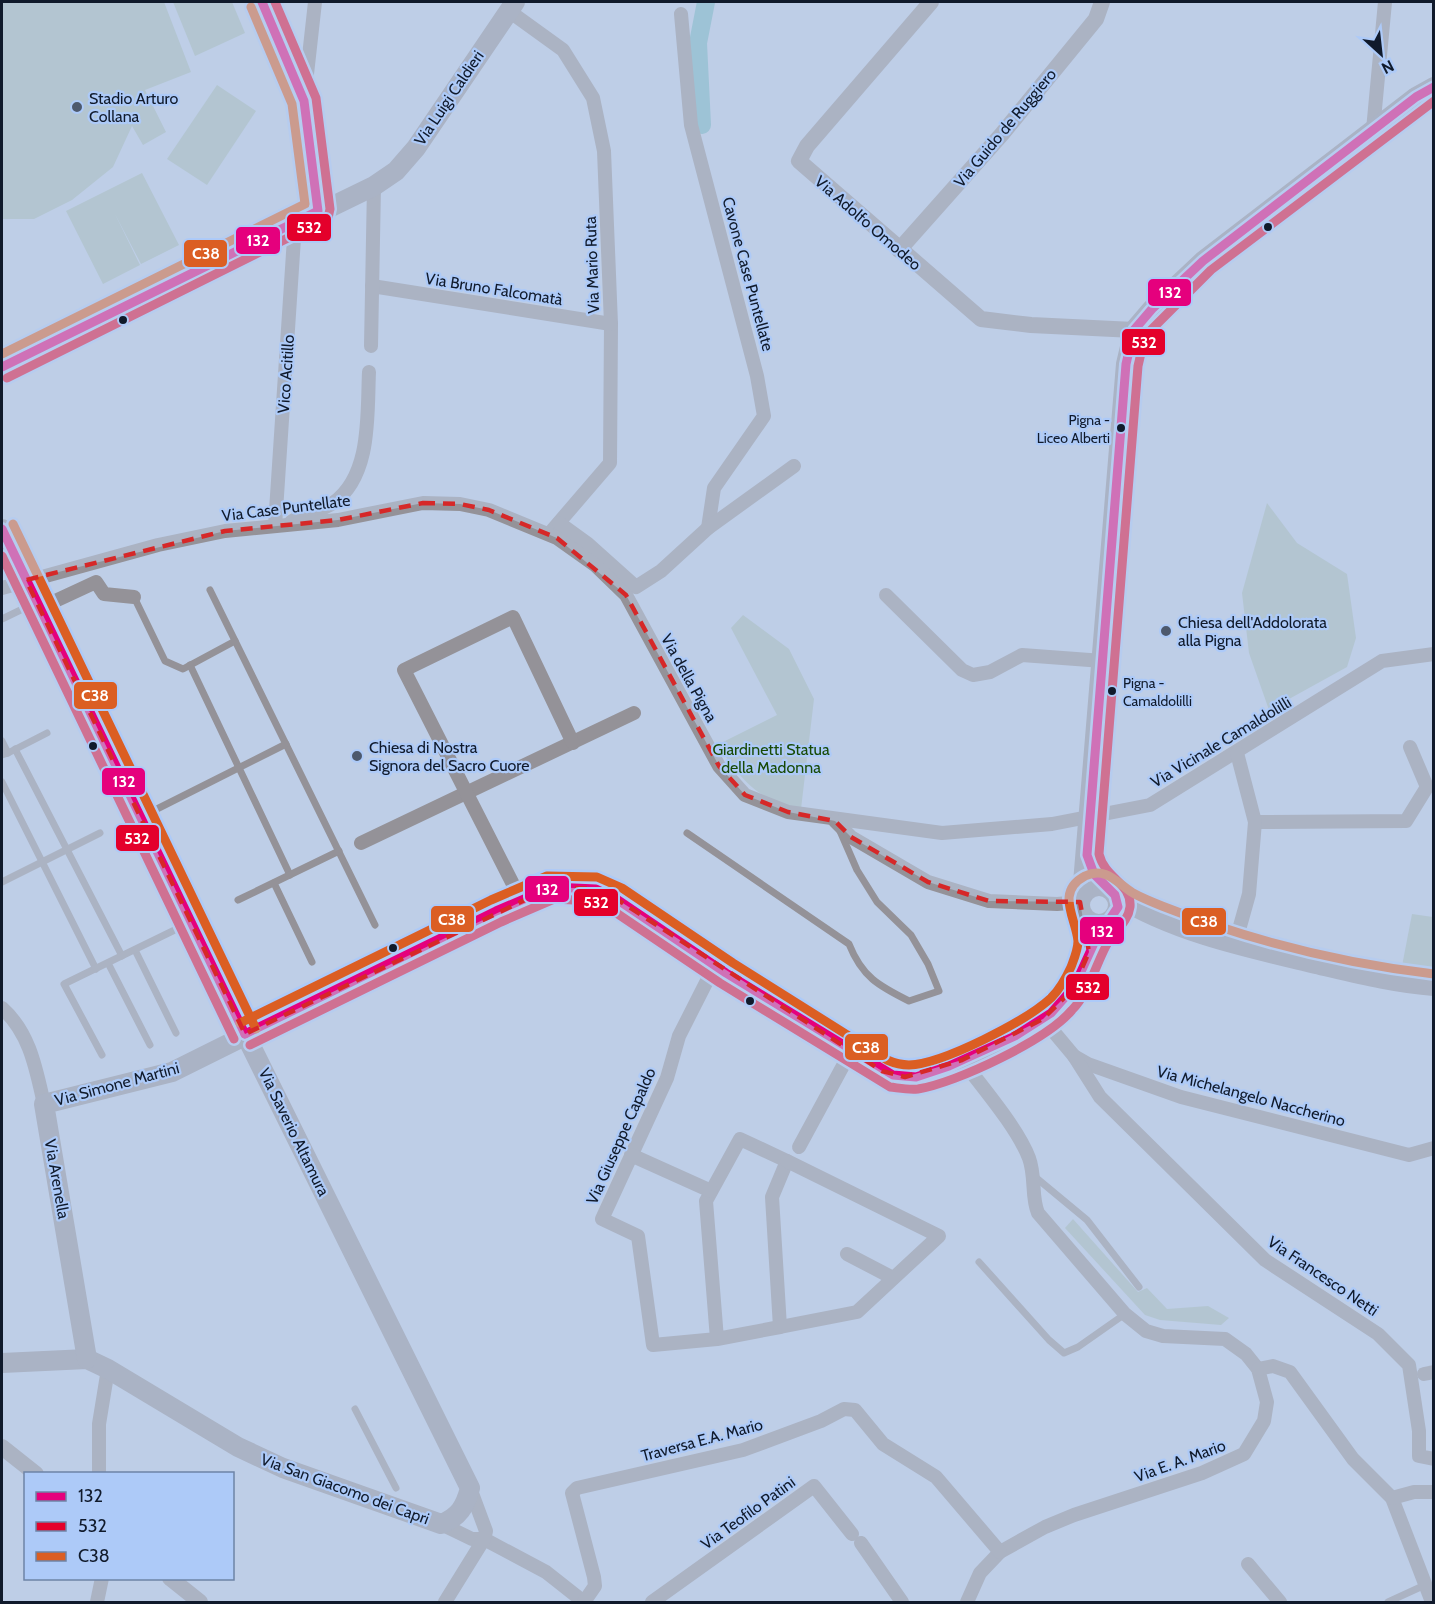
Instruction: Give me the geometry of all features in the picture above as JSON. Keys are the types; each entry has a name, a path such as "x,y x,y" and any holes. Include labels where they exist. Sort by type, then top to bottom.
{"main road":[{"name":"Via Luigi Caldieri","path":"58,338 374,186 396,171 416,148 512,6"},
{"path":"1434,87 1373,130 1203,261 1152,309 1134,330 1126,364 1087,855 1098,905 1149,914 1235,944 1376,978 1434,986"},
{"path":"2,359 58,338"},
{"path":"2,367 58,338"},
{"name":"Via Saverio Altamura","path":"2,530 245,1034 470,1488"},
{"name":"Via Simone Martini","path":"44,1104 172,1072 245,1034 552,887 596,889 615,898 715,965 882,1071 905,1077 936,1071 962,1060 1043,1019 1061,1006 1073,989 1089,952 1098,905"},
{"name":"Via Arenella","path":"44,1104 87,1359"},
{"name":"Via San Giacomo dei Capri","path":"2,1363 87,1359 108,1369 238,1447 283,1468 441,1524"},
{"path":"441,1524 453,1520 462,1511 470,1488"}],"street":[{"path":"262,2 304,101"},
{"path":"315,2 304,101 318,211"},
{"name":"Via Adolfo Omodeo","path":"931,2 799,157 801,166 981,319 1031,325 1134,330"},
{"name":"Via Guido de Ruggiero","path":"899,250 1002,134 1096,19 1102,2"},
{"path":"1373,130 1385,2"},
{"name":"Via Mario Ruta","path":"512,6 562,50 592,98 604,151 611,324 609,463 549,534"},
{"name":"Cavone Case Puntellate","path":"681,14 691,125 758,376 764,416 714,488 708,528"},
{"path":"371,346 374,186"},
{"name":"Vico Acitillo","path":"281,526 295,223"},
{"name":"Via Bruno Falcomatà","path":"372,286 611,324"},
{"path":"281,526 332,504 343,495 354,476 363,453 369,372"},
{"path":"559,523 588,543 636,587 662,571 708,528 794,466"},
{"name":"Via Case Puntellate","path":"2,588 158,544 225,531 338,520 423,503 460,504 489,510 549,534"},
{"name":"Via della Pigna","path":"549,534 595,565 626,595 720,766 744,795 788,812 835,821"},
{"path":"38,605 96,582 104,594 134,597"},
{"path":"886,596 962,670 973,675 990,672 1022,655 1103,661"},
{"path":"521,900 404,670 513,617 573,743"},
{"name":"Via Vicinale Camaldolilli","path":"835,821 942,833 1052,824 1150,805 1238,753 1382,661 1434,654"},
{"path":"361,843 634,713"},
{"path":"1255,822 1406,821 1427,787 1410,747"},
{"path":"1235,944 1249,894 1255,822 1238,753"},
{"path":"835,821 851,837 928,882 989,900 1098,905"},
{"name":"Via Giuseppe Capaldo","path":"715,965 679,1036 667,1078 602,1219 638,1236 653,1344 717,1339"},
{"name":"Via Arenella","path":"2,1008 25,1038 34,1058 44,1104"},
{"name":"Via Michelangelo Naccherino","path":"1043,1019 1074,1056 1088,1064 1181,1097 1409,1155 1434,1148"},
{"path":"799,1147 851,1051"},
{"name":"Via Francesco Netti","path":"1074,1056 1100,1097 1265,1260 1378,1334 1409,1365 1419,1431 1419,1456 1434,1459"},
{"name":"Via E. A. Mario","path":"962,1060 1018,1137 1028,1156 1034,1176 1034,1201 1038,1213 1125,1314 1146,1331 1163,1336 1225,1340 1246,1354 1258,1369 1268,1402 1260,1428 1244,1454 1202,1473 1074,1515 1000,1552 980,1573 967,1602"},
{"path":"740,1139 787,1161 939,1236 857,1312 717,1339 706,1201 740,1139"},
{"path":"631,1155 711,1191"},
{"path":"780,1327 771,1197 787,1161"},
{"path":"848,1254 893,1278"},
{"path":"1258,1369 1273,1366 1290,1372 1353,1459 1392,1498 1432,1602"},
{"path":"99,1472 99,1424 108,1369"},
{"name":"Traversa E.A. Mario","path":"584,1602 595,1586 572,1493 577,1488 743,1450 821,1421 844,1409 855,1410 883,1444 936,1477 1000,1552"},
{"path":"2,1447 35,1472"},
{"name":"Via Teofilo Patini","path":"652,1602 814,1486 902,1602"},
{"name":"Via Saverio Altamura","path":"470,1488 486,1531 484,1539"},
{"path":"1392,1498 1414,1492 1434,1492"},
{"name":"Via San Giacomo dei Capri","path":"441,1524 472,1539 484,1539 546,1572 584,1602"},
{"path":"445,1602 484,1539"},
{"path":"1248,1564 1280,1602"},
{"path":"97,1602 102,1580"},
{"path":"172,1580 200,1602"}],"lane":[{"path":"210,590 375,925"},
{"path":"134,597 165,661 183,669 236,641"},
{"path":"2,619 38,605"},
{"path":"190,665 290,875"},
{"path":"2,741 4,754 47,733"},
{"path":"140,817 286,744"},
{"path":"15,749 122,956"},
{"path":"2,782 96,969"},
{"path":"687,833 849,944 856,962 875,983 909,1001 939,991 928,964 911,935 877,902 856,870 835,821"},
{"path":"2,882 100,833"},
{"path":"238,900 339,851"},
{"path":"274,883 312,962"},
{"path":"102,1055 64,984 191,921"},
{"path":"135,950 176,1033"},
{"path":"108,963 150,1045"},
{"path":"1034,1176 1087,1220 1139,1287"},
{"path":"979,1262 1049,1340 1064,1353 1078,1347 1125,1314"},
{"path":"355,1409 396,1488"},
{"path":"1388,1602 1425,1585"}],"highlighted area":[{"path":"423,503 460,504 489,510 557,538 626,595 719,766 745,795 788,812 835,821 851,837 928,882 989,901 1080,902 1089,952 1073,989 1043,1019 962,1060 905,1077 882,1071 615,898 596,889 552,887 245,1034 26,580 225,531 338,520"}],"green space":[{"name":"Stadio Arturo Collana","path":"2,2 164,2 191,72 145,90 166,132 143,145 132,126 113,167 72,200 34,219 2,219"},
{"path":"173,2 232,2 245,33 195,56"},
{"path":"217,85 256,111 207,185 167,159"},
{"path":"142,173 179,245 141,264 115,214 140,265 103,284 66,211"},
{"path":"1267,503 1297,543 1347,574 1356,638 1347,667 1269,710 1249,653 1242,593"},
{"name":"Giardinetti Statua della Madonna","path":"743,615 789,649 814,699 801,809 785,805 760,793 743,778 717,745 777,715 731,628"},
{"path":"1412,914 1433,917 1433,969 1402,966"},
{"path":"1073,1219 1138,1292 1147,1288 1167,1309 1208,1306 1229,1318 1221,1325 1160,1320 1145,1315 1065,1228"}],"waterway":[{"path":"702,125 698,43 706,2"}],"transit line":[{"name":"132","path":"2,367 318,211 304,101 262,2"},
{"name":"532","path":"7,378 328,218 330,209 316,98 275,2"},
{"name":"C38","path":"2,354 305,204 292,104 251,7"},
{"name":"132","path":"245,1034 496,911 552,887 596,889 615,898 726,973 893,1075 916,1077 949,1066 1015,1036 1051,1013 1074,987 1095,941 1118,907 1115,895 1094,874 1087,855 1126,364 1134,330 1152,309 1203,261 1416,97 1434,87"},
{"name":"532","path":"250,1045 501,922 554,899 593,901 609,908 720,983 890,1087 918,1089 955,1078 1022,1047 1060,1022 1083,995 1106,946 1123,923 1130,907 1127,892 1107,869 1099,854 1138,366 1145,336 1211,270 1434,101"},
{"name":"C38","path":"13,524 256,1029"},
{"name":"132","path":"2,529 245,1034"},
{"name":"532","path":"2,556 234,1039"},
{"name":"C38","path":"240,1023 491,900 547,876 597,877 622,888 733,963 887,1060 904,1065 924,1063 983,1040 1023,1018 1051,998 1067,975 1077,948 1078,941 1069,906 1071,890 1076,882 1092,873 1105,874 1133,893 1162,906 1261,940 1364,964 1434,974"}],"place":[{"name":"Stadio Arturo Collana","path":"77,107"},
{"name":"Pigna - Liceo Alberti","path":"1121,428"},
{"name":"Chiesa dell'Addolorata alla Pigna","path":"1166,631"},
{"name":"Pigna - Camaldolilli","path":"1112,691"},
{"name":"Chiesa di Nostra Signora del Sacro Cuore","path":"357,756"}]}
